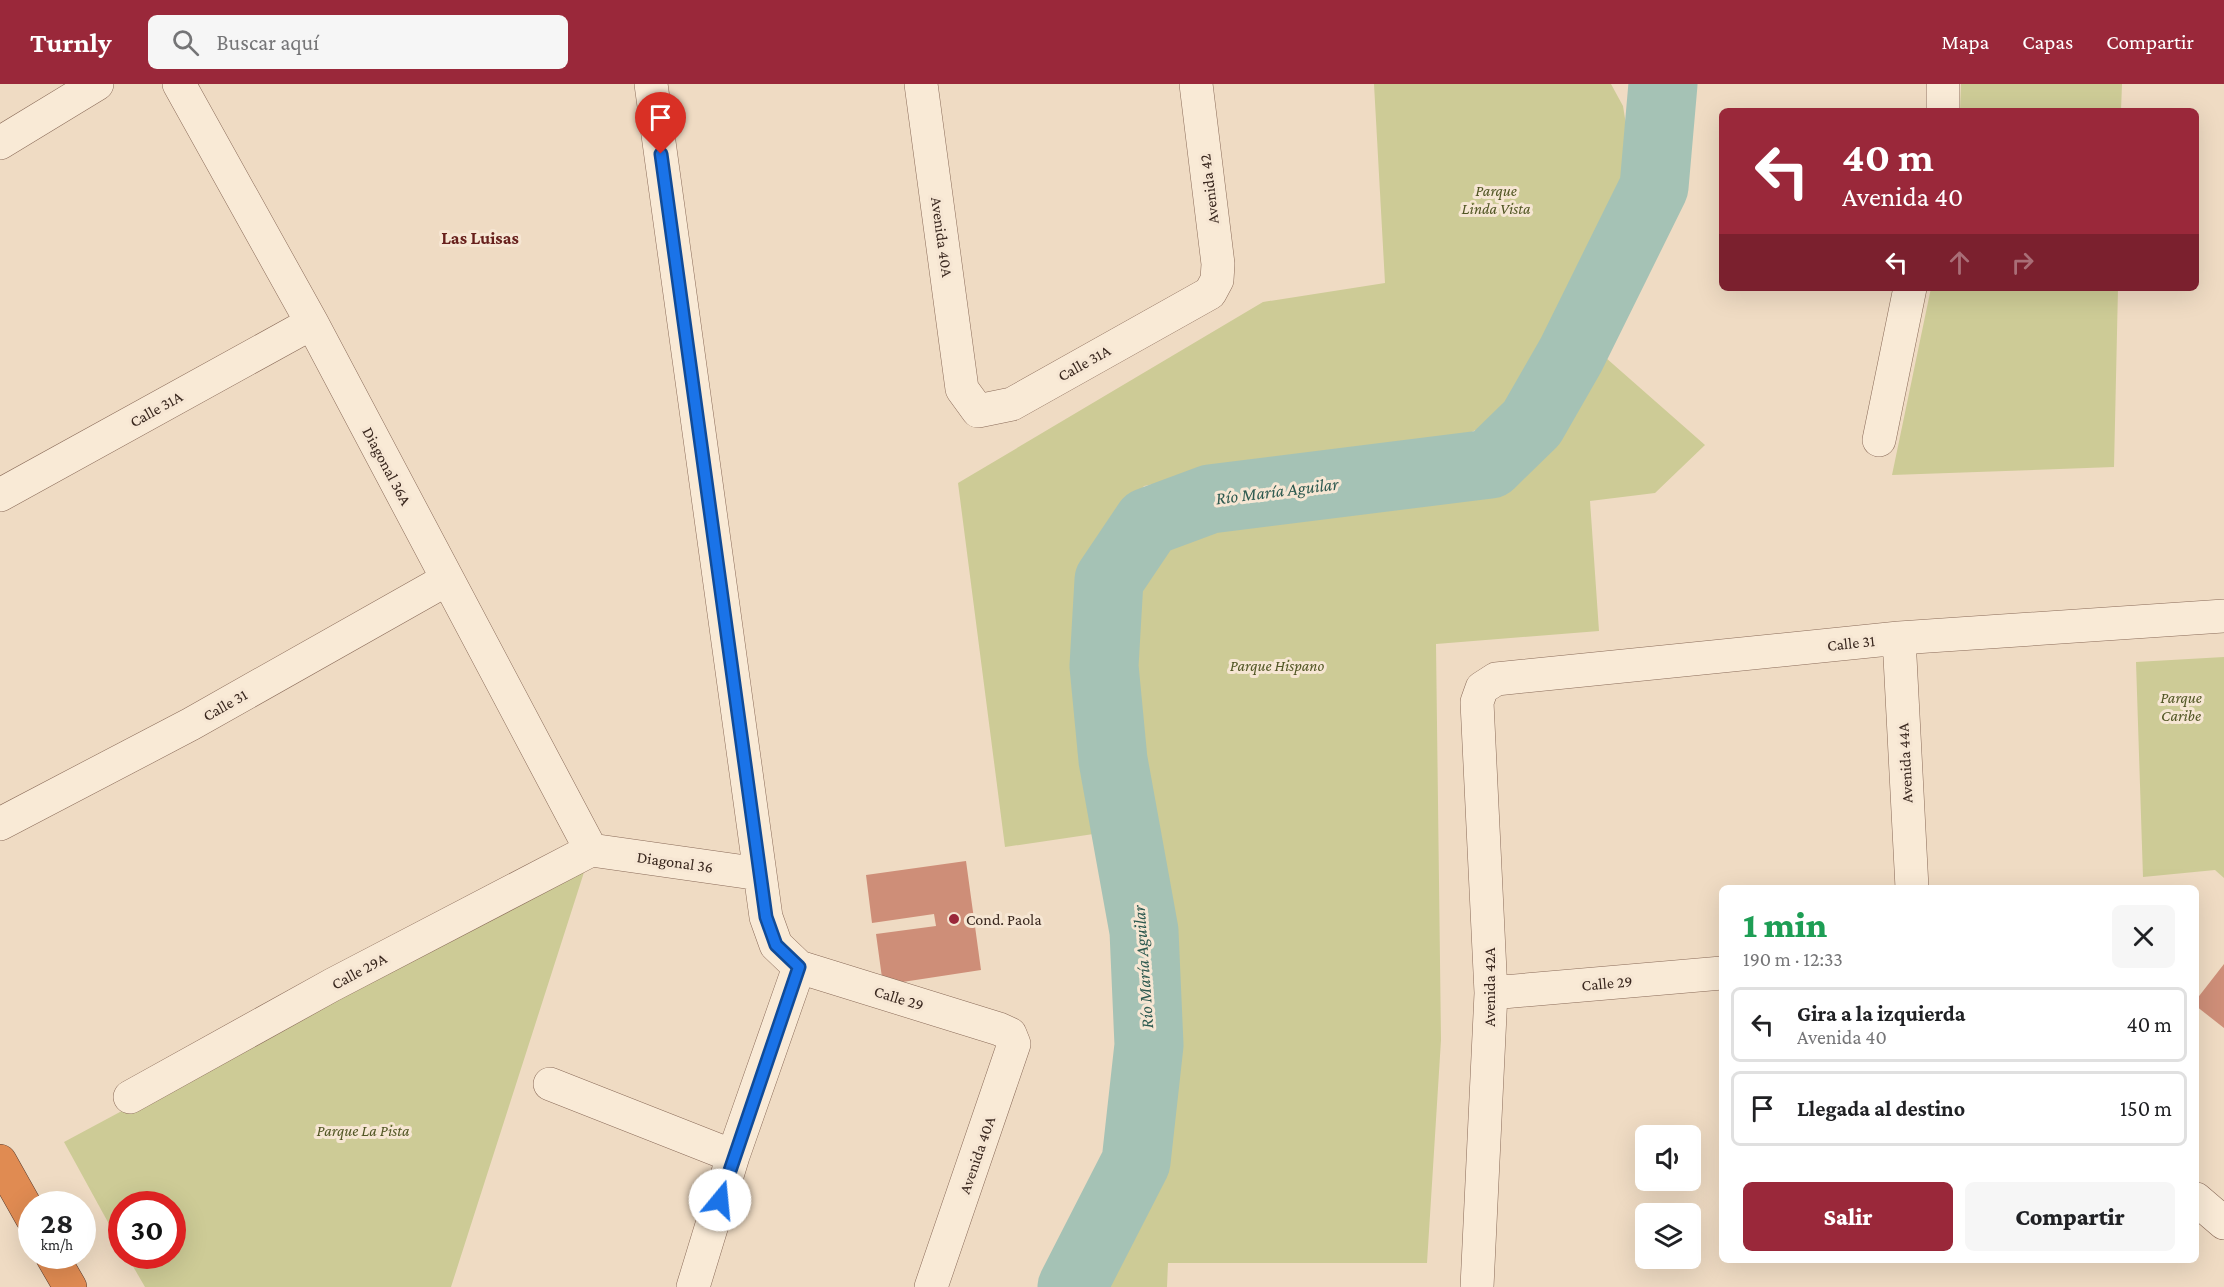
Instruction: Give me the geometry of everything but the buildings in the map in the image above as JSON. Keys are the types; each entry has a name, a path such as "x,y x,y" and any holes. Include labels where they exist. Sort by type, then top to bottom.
{"highway":[{"path":"0,1161 18,1193"},
{"path":"60,1269 70,1287"}],"street":[{"path":"0,143 97,84"},
{"name":"Diagonal 36A","path":"179,84 312,323 446,580 591,850"},
{"path":"651,84 766,917 776,945 799,967 733,1156 693,1287"},
{"name":"Avenida 40A","path":"921,84 962,389"},
{"name":"Avenida 42","path":"1196,84 1218,264 1217,280 1210,292"},
{"path":"1943,84 1943,108"},
{"path":"1879,440 1909,291"},
{"name":"Calle 31A","path":"962,389 978,411 1012,404 1210,292"},
{"name":"Calle 31A","path":"0,495 312,323"},
{"name":"Calle 31","path":"0,824 191,724 446,580"},
{"name":"Calle 31","path":"1482,688 1496,679 1899,638 2224,616"},
{"name":"Avenida 44A","path":"1899,638 1912,885"},
{"name":"Avenida 42A","path":"1477,1287 1491,993 1477,702 1482,688"},
{"name":"Diagonal 36","path":"591,850 760,874"},
{"name":"Calle 29A","path":"130,1096 332,985 591,850"},
{"name":"Calle 29","path":"799,967 999,1029"},
{"name":"Calle 29","path":"1491,993 1719,973"},
{"name":"Avenida 40A","path":"931,1287 1011,1056 1014,1044 1010,1035 999,1029"},
{"path":"550,1084 733,1156"},
{"path":"2199,1202 2224,1223"}],"green space":[{"name":"Parque Linda Vista","path":"1374,84 1611,84 1623,106 1633,168 1598,253 1544,354 1492,422 1451,442 1241,466 1144,486 1112,525 1097,548 1087,580 1083,614 1084,689 1094,764 1107,832 1005,847 958,483 1263,302 1385,283"},
{"path":"1961,84 2122,84 2121,108 1960,108"},
{"path":"1930,291 2118,291 2114,467 1892,475"},
{"name":"Parque Hispano","path":"1589,343 1705,445 1655,493 1590,501 1599,631 1436,644 1441,1040 1427,1263 1168,1263 1167,1287 1084,1287 1147,1172 1163,1061 1158,932 1117,670 1120,587 1162,528 1217,511 1489,480 1538,435"},
{"name":"Parque Caribe","path":"2224,657 2224,878 2215,870 2143,877 2136,662"},
{"name":"Parque La Pista","path":"586,866 451,1287 145,1287 135,1269 186,1269 186,1191 108,1191 108,1222 96,1200 96,1191 91,1191 64,1142 532,891"}],"waterway":[{"name":"Río María Aguilar","path":"1072,1287 1136,1162 1149,1045 1144,931 1113,760 1104,666 1109,580 1148,522 1210,499 1490,464 1532,423 1571,355 1654,187 1663,84"}],"place":[{"name":"Cond. Paola","path":"954,919"}],"district":[{"name":"Las Luisas","path":"480,238"}],"route":[{"path":"661,154 766,917 776,945 799,967 733,1156 720,1200"}]}
